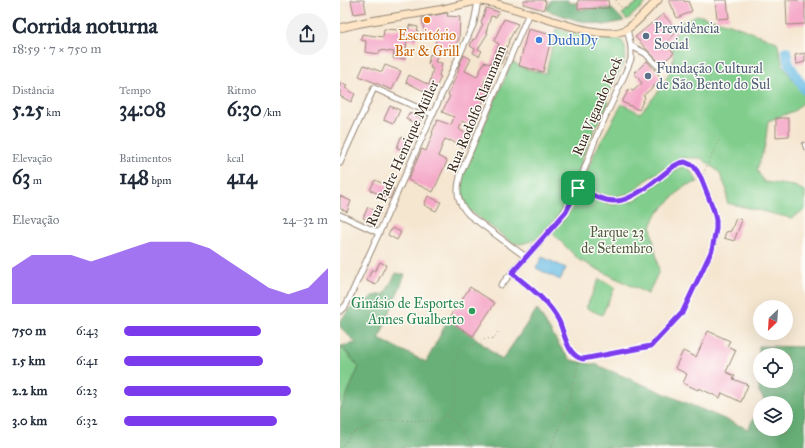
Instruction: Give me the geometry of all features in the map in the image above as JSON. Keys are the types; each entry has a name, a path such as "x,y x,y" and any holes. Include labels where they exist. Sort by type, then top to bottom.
{"main road":[{"path":"340,28 376,19 479,1 529,13 599,33 612,33 627,29 658,0"}],"street":[{"name":"Rua Padre Henrique Müller","path":"340,311 346,305 350,297 474,23 479,1"},
{"name":"Rua Rodolfo Klaumann","path":"526,257 469,215 459,202 458,188 461,173 529,13"},
{"name":"Rua Vigando Kock","path":"501,285 566,212 578,188 598,134 632,53 627,29"},
{"path":"631,46 645,53 658,66"},
{"path":"340,163 374,88 432,114"},
{"path":"340,215 379,233"}],"lane":[{"path":"804,144 805,148"},
{"path":"512,273 549,306 559,321 571,351 573,354 583,359 651,346 682,313 712,250 716,220 701,178 694,166 680,163 627,199 616,201 602,199 578,188"}],"path":[{"path":"616,0 619,6 626,8 638,0"},
{"path":"701,178 720,138"},
{"path":"341,448 352,433 387,420 436,421 446,416 453,407 455,396 454,361 461,350 486,339 494,338 498,332"},
{"path":"551,448 567,409 580,358"},
{"path":"446,416 457,423 473,448"}],"green space":[{"path":"551,0 568,0 569,3 578,3 579,9 611,8 624,21 604,25 576,20 546,10"},
{"path":"641,0 649,0 627,20 622,14"},
{"name":"Parque 23 de Setembro","path":"697,15 730,24 777,42 783,66 805,96 805,101 794,111 768,121 765,145 757,170 764,182 794,186 805,191 805,210 791,218 727,203 727,190 719,172 701,158 680,158 649,178 631,193 613,197 597,193 583,183 594,154 622,104 640,113 660,88 668,75 673,58 672,44 680,23"},
{"path":"556,29 596,39 619,39 625,48 625,59 606,100 609,102 596,126 583,156 568,205 561,215 535,240 521,244 511,242 468,209 461,188 462,179 512,62 526,69 546,73"},
{"name":"Parque 23 de Setembro","path":"682,166 690,170 698,182 684,186 656,215 651,227 659,271 648,294 579,260 552,233 567,216 579,195 613,205 635,200"},
{"path":"396,273 405,275 379,339 426,362 448,320 473,336 502,360 537,309 563,351 571,360 597,365 748,429 753,419 753,436 793,436 793,396 762,396 759,392 759,388 793,388 793,348 759,348 759,346 805,347 805,448 340,448 340,411 359,367 341,346 356,343 340,327 340,321 352,307 362,304 373,296 385,294"},
{"path":"599,279 615,287 602,315 586,308"},
{"path":"340,346 359,367 340,411"}],"water":[{"path":"542,257 566,268 560,280 536,268"}],"building":[{"path":"351,0 364,0 366,12 354,14"},
{"path":"524,0 546,1 544,10 523,4"},
{"path":"578,0 608,0 609,8 578,9"},
{"path":"669,0 688,1 692,11 677,18"},
{"path":"715,0 727,0 729,18 717,19"},
{"path":"786,0 805,0 805,24 787,25"},
{"path":"486,8 499,12 496,17 491,16 486,32 488,33 478,49 482,51 479,56 473,53 475,49 470,46 473,39 475,40 483,24 481,23"},
{"path":"448,13 447,16 460,17 459,40 452,49 435,49 436,35 425,37 422,18"},
{"path":"663,14 678,31 665,43 674,53 661,64 635,37"},
{"path":"504,19 518,24 508,42 505,50 507,51 492,79 487,76 483,85 489,88 473,126 462,121 459,129 472,138 465,149 450,140 445,139 438,156 447,161 433,192 408,180 422,149 426,151 437,120 451,125 454,117 442,112 450,96 448,95 464,55 471,59 465,71 477,77 484,62 490,64 499,44 494,41"},
{"path":"409,25 418,27 416,41 407,40 405,59 393,58 394,52 380,50 379,54 365,52 366,41 361,40 362,34 383,37 384,29 409,29"},
{"path":"528,29 552,35 543,72 519,66"},
{"path":"805,53 805,62 796,64 795,55"},
{"path":"430,54 437,56 435,62 442,63 439,76 441,77 432,95 406,82 409,75 429,85 433,69 430,68 431,65 428,64"},
{"path":"647,61 662,79 643,96 645,97 639,110 622,102 629,89 633,91 642,83 634,73"},
{"path":"364,65 382,72 385,65 401,71 392,90 359,76"},
{"path":"340,82 347,86 345,88 355,94 351,102 340,96"},
{"path":"390,106 400,110 394,123 384,119"},
{"path":"409,113 422,118 419,125 406,119"},
{"path":"776,118 789,118 789,136 776,137"},
{"path":"401,137 411,141 408,151 397,148"},
{"path":"375,180 394,189 390,199 370,190"},
{"path":"340,196 351,201 347,212 340,208"},
{"path":"428,196 441,202 436,211 424,205"},
{"path":"368,207 380,213 375,224 363,218"},
{"path":"736,218 742,220 734,241 724,238 726,232 731,231"},
{"path":"392,228 401,232 397,240 388,235"},
{"path":"380,262 386,265 376,285 367,281 372,269 375,271"},
{"name":"Ginásio de Esportes Annes Gualberto","path":"470,287 495,303 473,336 448,320"},
{"path":"708,331 730,341 727,346 736,350 726,372 735,376 733,379 748,385 741,402 722,393 720,398 699,388 698,390 683,383 687,374 675,368 683,351 696,357"}],"waterway":[{"path":"786,51 789,64 805,90"}],"place":[{"name":"Escritório Bar & Grill","path":"427,20"},
{"name":"Previdência Social","path":"646,36"},
{"name":"DuduDy","path":"539,40"},
{"name":"Fundação Cultural de São Bento do Sul","path":"648,76"},
{"name":"Ginásio de Esportes Annes Gualberto","path":"472,311"}],"route":[{"path":"685,162 694,166 701,178 712,202 716,220 712,250 682,313 651,346 583,359 576,356 569,347 559,321 553,311 546,302 512,273 566,212 578,188 602,199 616,201 627,199 674,166 685,162"}]}
